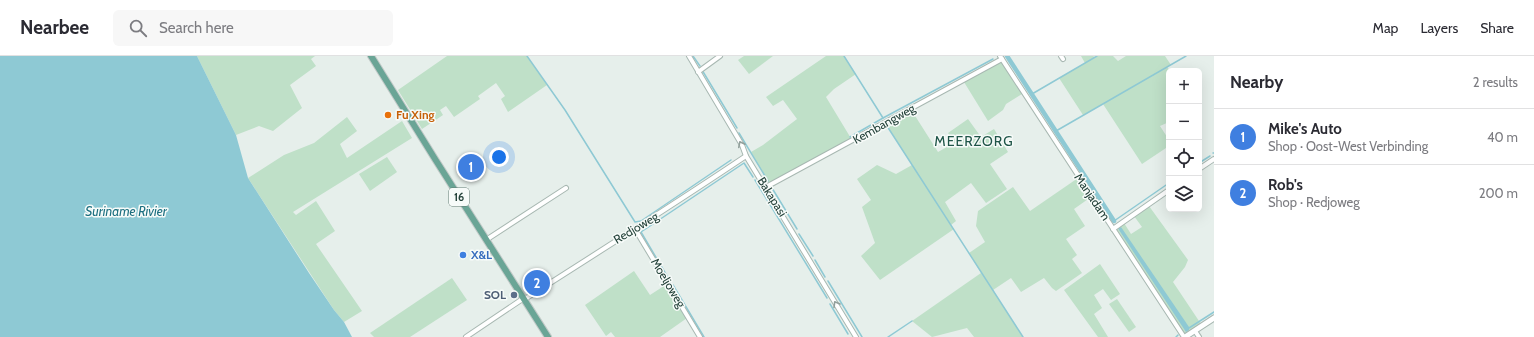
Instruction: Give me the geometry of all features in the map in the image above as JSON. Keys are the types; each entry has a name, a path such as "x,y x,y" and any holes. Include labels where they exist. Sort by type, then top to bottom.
{"main road":[{"name":"16","path":"371,56 548,337"}],"street":[{"name":"Bakapasi","path":"689,56 742,145 746,156 856,337"},
{"path":"698,72 720,56"},
{"name":"Kembangweg","path":"766,187 1001,58"},
{"name":"Manjadam","path":"1001,58 1185,337"},
{"name":"Redjoweg","path":"466,337 746,156"},
{"path":"1202,167 1214,159"},
{"path":"486,240 566,188"},
{"path":"1113,229 1166,192"},
{"name":"Moeljoweg","path":"635,229 700,337"},
{"path":"1185,337 1214,318"},
{"path":"1195,331 1199,337"}],"green space":[{"path":"197,56 315,56 311,59 316,66 290,85 302,108 273,131 259,126 236,135"},
{"path":"447,56 527,56 547,85 508,112 501,99 505,96 496,83 478,96 480,99 454,117 446,106 440,110 443,115 422,129 398,90"},
{"path":"744,56 773,56 749,74 738,60"},
{"path":"826,56 844,56 856,74 834,89 826,97 852,140 769,184 751,152 763,145 797,119 783,100 773,106 766,97"},
{"path":"1081,56 1113,56 1118,61 1126,56 1165,56 1171,65 1166,68 1166,123 1160,126 1166,135 1166,148 1142,164 1103,104 1083,115 1059,78 1085,63"},
{"path":"1001,62 1022,94 1006,104 1003,110 988,121 964,82"},
{"path":"912,111 938,152 954,143 948,133 968,119 981,137 994,129 1008,152 990,164 1007,189 986,203 971,183 945,202 956,221 951,225 954,229 880,280 861,256 875,243 862,207 871,200 857,179 877,165 896,174 912,165 886,124"},
{"path":"347,117 357,131 340,144 347,158 402,121 412,138 293,212 296,215 316,201 335,231 316,244 362,311 344,322 334,310 248,178 284,155 314,143"},
{"path":"387,157 397,172 370,191 359,174"},
{"path":"1078,178 1091,197 1074,209 1085,226 1066,239 1077,255 1072,259 1082,273 1056,291 1044,278 1021,292 1011,278 993,290 1023,337 974,337 967,328 932,337 912,321 981,273 969,253 985,242 976,226 978,211 1013,187 1030,211"},
{"path":"1149,206 1188,260 1185,267 1173,282 1201,324 1186,334 1183,332 1116,230 1124,223 1131,234 1142,227 1134,216"},
{"path":"1100,264 1120,294 1111,300 1103,289 1094,295 1102,308 1094,314 1108,337 1098,337 1064,290"},
{"path":"634,271 650,295 667,284 687,318 660,337 615,337 611,332 606,336 585,305"},
{"path":"452,278 467,300 410,337 374,337 370,333"},
{"path":"1117,299 1136,327 1129,332 1109,304"}],"water":[{"name":"Suriname Rivier","path":"0,56 197,56 236,135 248,178 309,273 344,322 352,337 0,337"},
{"path":"1121,227 1189,327 1189,330 1186,332 1119,230 1118,228"}],"waterway":[{"path":"527,56 565,110 635,222 641,221 731,160"},
{"path":"693,56 700,66"},
{"path":"844,56 883,118"},
{"path":"1007,56 1114,221"},
{"path":"1032,94 1097,56"},
{"path":"1056,131 1186,56"},
{"path":"850,137 993,59"},
{"path":"702,70 737,128"},
{"path":"887,126 1023,337"},
{"path":"739,133 768,181"},
{"path":"1202,161 1210,156"},
{"path":"670,281 641,232 744,163 753,177"},
{"path":"755,180 827,298"},
{"path":"1114,221 1166,185"},
{"path":"772,188 797,229"},
{"path":"799,234 813,256"},
{"path":"815,260 825,277"},
{"path":"828,281 862,337"},
{"path":"673,285 704,337"},
{"path":"830,304 848,334"},
{"path":"1189,328 1214,312"},
{"path":"888,337 912,321"}],"place":[{"name":"Fu Xing","path":"388,115"},
{"name":"Mike's Auto","path":"471,167"},
{"name":"X&L","path":"463,255"},
{"name":"Rob's","path":"537,283"},
{"name":"SOL","path":"514,295"}],"district":[{"name":"MEERZORG","path":"974,141"}]}
